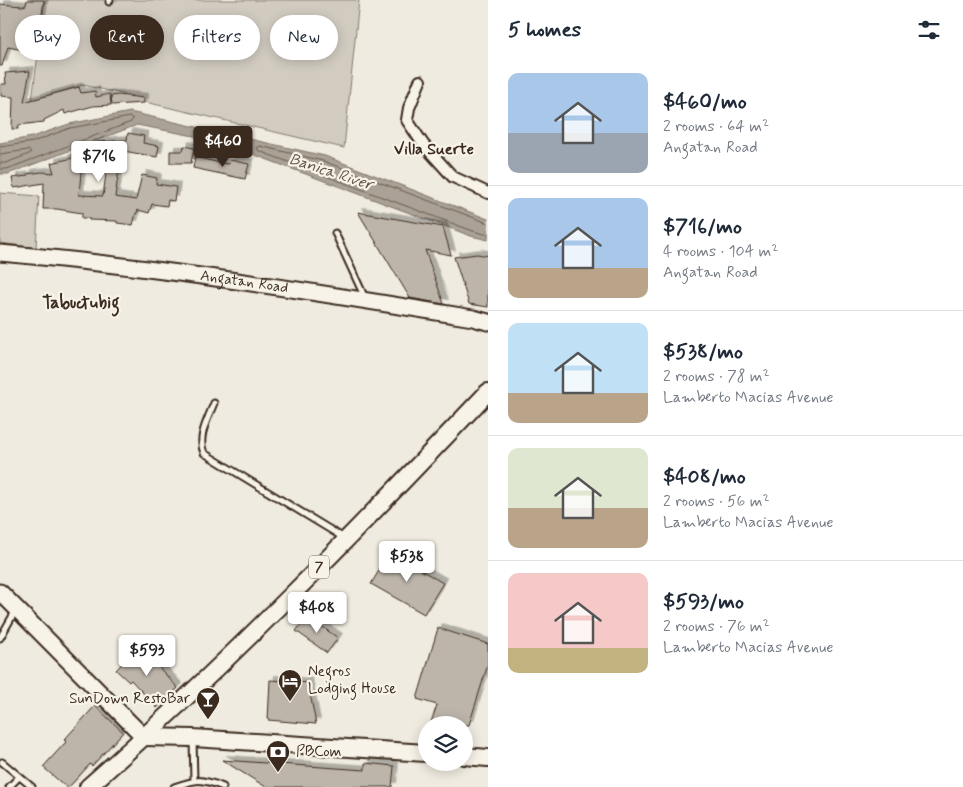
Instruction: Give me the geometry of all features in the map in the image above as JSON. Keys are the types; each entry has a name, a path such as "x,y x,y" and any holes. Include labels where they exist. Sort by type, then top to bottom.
{"main road":[{"name":"Angatan Road","path":"0,253 84,260 366,300 488,322"},
{"name":"7","path":"88,787 144,737 347,540 488,392"},
{"path":"0,592 144,737 193,738 418,752"},
{"path":"473,757 488,758"}],"street":[{"path":"420,81 408,108 407,120 423,144 453,177 488,193"}],"lane":[{"path":"335,233 366,300"},
{"path":"214,403 201,438 201,447 204,453 347,540"},
{"path":"0,638 17,609"},
{"path":"193,738 194,780"},
{"path":"2,762 32,787"},
{"path":"9,787 19,777"},
{"path":"174,787 194,780 202,780 223,787"}],"shaded area":[{"path":"45,0 359,0 344,148 132,99 132,96 83,85 32,100 37,60 80,60 80,15 43,15"},
{"path":"0,193 39,196 36,248 0,243"}],"water":[{"name":"Banica River","path":"130,112 325,156 488,219 488,240 471,236 215,140 137,125 8,174 0,174 0,143 32,137 69,124"}],"building":[{"path":"27,0 44,0 42,15 15,15 15,48 8,47 2,66 0,66 0,4 26,5"},
{"path":"30,71 24,102 79,87 81,93 95,91 96,97 110,94 111,105 93,106 65,114 64,110 44,120 44,122 19,125 18,129 12,129 13,97 1,96 1,84 6,84 5,73"},
{"path":"111,96 144,98 144,103 112,105"},
{"path":"128,133 144,136 143,143 159,146 157,157 118,150 119,169 115,197 136,200 142,175 157,178 156,184 176,187 174,201 168,200 167,206 152,204 149,213 138,210 133,225 117,223 117,221 89,220 89,218 82,218 82,213 43,209 44,183 14,188 12,178 42,172 54,173 51,163 73,158 72,153 89,149 88,145 97,142 127,140","holes":["106,157 103,196 79,195 82,161"]},
{"path":"184,146 194,148 191,163 170,163 170,151 183,151"},
{"path":"195,157 220,163 229,164 230,160 249,164 245,179 193,168"},
{"path":"358,212 443,227 451,255 425,250 444,304 410,298"},
{"path":"477,254 488,256 488,307 469,304 454,257"},
{"path":"390,552 443,583 424,614 371,584"},
{"path":"307,616 338,638 327,653 296,631"},
{"path":"438,628 488,644 488,664 472,716 433,716 437,705 417,699"},
{"path":"139,646 178,688 157,708 131,680 129,682 116,670"},
{"name":"Negros Lodging House","path":"270,680 308,683 316,724 268,720"},
{"path":"95,706 123,732 92,766 90,764 69,787 66,787 43,767 66,742 64,740"},
{"path":"222,760 365,770 365,763 394,766 392,787 266,787"}],"place":[{"name":"Negros Lodging House","path":"290,702"},
{"name":"SunDown RestoBar","path":"208,720"},
{"name":"PBCom","path":"278,773"}],"district":[{"name":"Villa Suerte","path":"434,149"},
{"name":"Tabuctubig","path":"81,303"}]}
